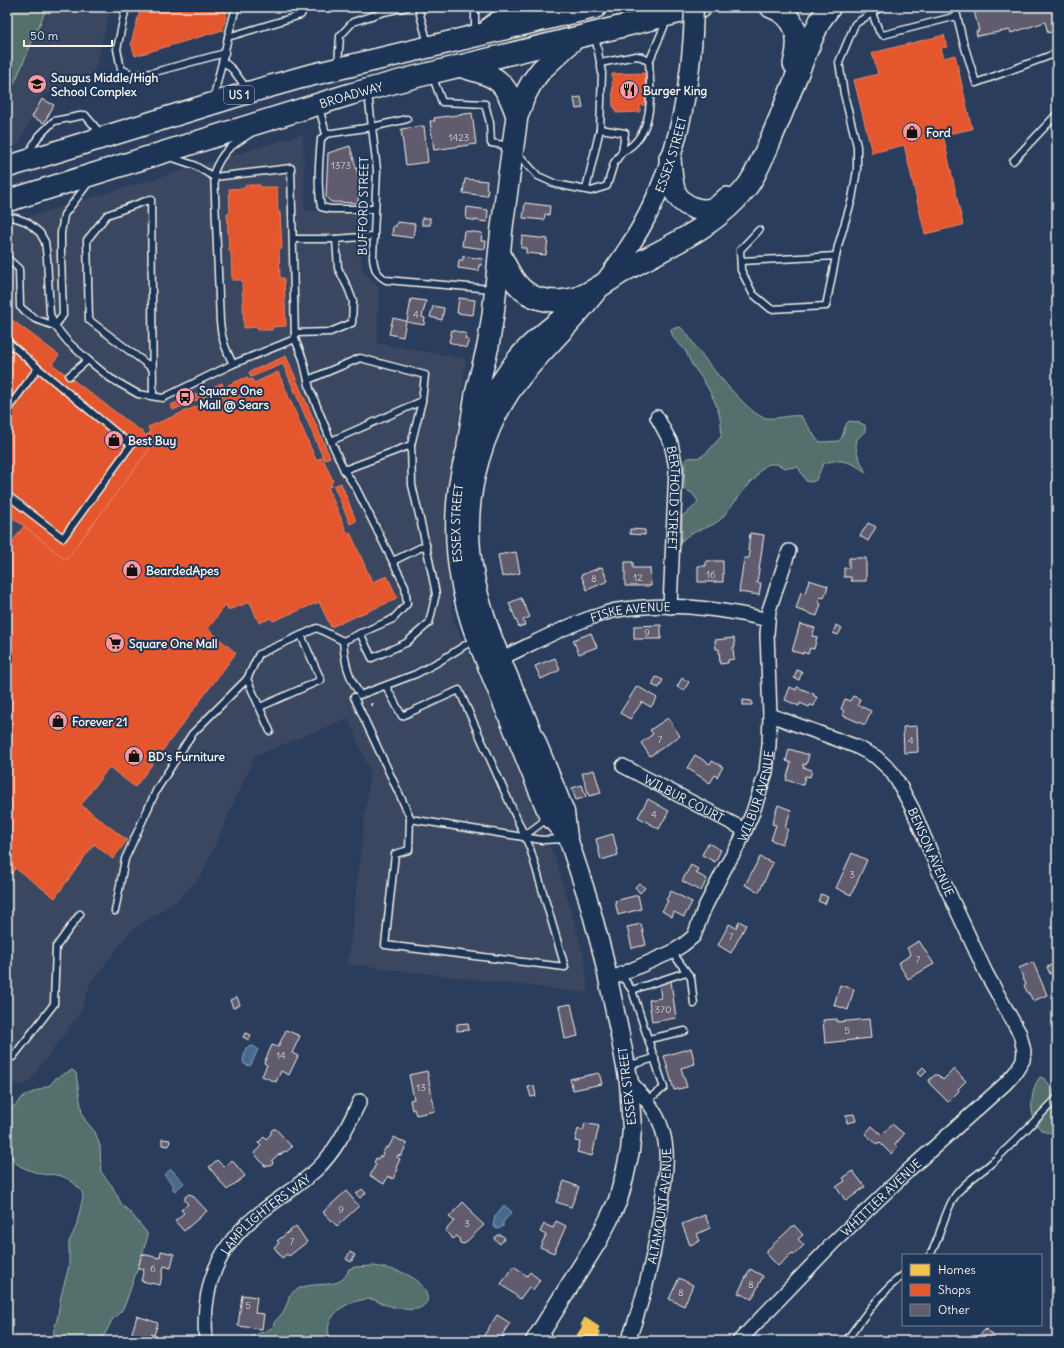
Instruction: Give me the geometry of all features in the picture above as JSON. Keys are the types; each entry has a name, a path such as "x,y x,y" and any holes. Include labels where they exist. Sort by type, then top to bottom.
{"highway":[{"path":"475,36 498,23 520,7"},
{"name":"US 1","path":"15,164 250,92 338,69 596,7"},
{"name":"BROADWAY","path":"7,201 318,104 368,90 458,66 701,7"},
{"path":"670,158 672,183 675,192 680,200 688,206 708,210 717,207 741,184 769,124 794,64 797,50 796,33 790,20 782,12 771,7"},
{"path":"500,254 510,277 520,288 530,295 540,299 566,300 578,297 601,285 712,221 727,210 747,187 759,165 821,19 830,7"},
{"path":"468,445 476,394 491,332 502,227 517,116 524,97 540,70 575,38"},
{"path":"458,66 484,73 498,80 508,92 517,116"}],"main road":[{"name":"ESSEX STREET","path":"568,838 549,817 483,634 483,611 478,592 472,553 470,513 482,450 489,432 510,394 522,377 571,323 628,248 644,223 665,179 686,96 693,34 694,7"},
{"name":"ESSEX STREET","path":"535,1341 597,1242 618,1200 630,1151 632,1129 627,1073 615,978 568,838 565,812 502,658 468,618 455,543 457,493 468,445 480,413 488,399 522,351 601,285"}],"street":[{"name":"BERTHOLD STREET","path":"657,417 671,443 676,468 670,607"},
{"name":"WILBUR AVENUE","path":"615,978 672,952 694,936 710,897 753,812 766,772 769,745 769,610 789,551"},
{"name":"FISKE AVENUE","path":"502,658 562,629 598,615 616,610 670,607 718,610 736,612 768,620"},
{"name":"BENSON AVENUE","path":"770,716 835,738 866,751 876,757 891,771 912,808 940,874 986,972 1023,1040 1024,1056"},
{"name":"WILBUR COURT","path":"623,766 745,830"},
{"name":"WHITTIER AVENUE","path":"739,1341 834,1242 911,1168 1005,1084 1018,1068 1024,1056"},
{"name":"ALTAMOUNT AVENUE","path":"627,1073 657,1116 666,1143 665,1180 658,1228 647,1280 628,1341"},
{"name":"LAMPLIGHTERS WAY","path":"206,1341 205,1311 207,1294 212,1275 220,1257 234,1237 247,1223 297,1186 324,1162 343,1134 360,1101"}],"lane":[{"path":"126,7 117,49 121,69 134,75 151,73 225,53"},
{"path":"213,103 236,7"},
{"path":"228,37 301,15 303,7"},
{"path":"338,69 340,36 353,22 384,12 407,7"},
{"path":"418,7 428,48"},
{"path":"474,7 475,36"},
{"path":"759,230 740,250 741,270 753,294 771,309 826,306 836,256 852,199 857,170 856,146 844,94 839,62 855,24 881,7"},
{"path":"955,7 963,41 976,83 1057,53"},
{"path":"872,13 879,31 883,35 957,16"},
{"path":"622,152 630,148 639,139 648,116 651,97 649,62 669,15"},
{"path":"586,190 600,129 602,73 595,33"},
{"path":"600,62 636,56 642,57 649,62"},
{"path":"223,61 233,70 250,92"},
{"path":"431,73 442,102 485,104 490,123 491,143 504,144 513,148 538,176 556,184 591,191 607,186 614,163 622,152 625,133 600,129"},
{"name":"BUFFORD STREET","path":"368,90 377,170 373,257 374,268 379,276 386,280 496,289"},
{"path":"318,104 326,134"},
{"path":"1013,161 1057,114"},
{"path":"15,164 54,121 85,115 103,137"},
{"path":"233,364 226,351 221,333 214,172 228,148 277,117"},
{"path":"375,209 330,209 321,207 319,197 321,139 326,134 372,127 407,119"},
{"path":"159,154 194,165 214,177 291,168 295,336 303,359 310,389 331,441 344,470 356,488 405,586 407,604 392,619 343,641"},
{"path":"55,326 63,315 61,233 64,215 76,197 96,173"},
{"path":"152,368 89,320 87,240 108,215 151,199 153,396"},
{"path":"7,217 16,218 27,222 40,233 45,242 50,314 55,326 68,342 110,378 138,394 163,398 295,336 330,332 352,324 353,300 338,268 336,239"},
{"path":"293,239 336,239 374,236"},
{"path":"741,261 836,256"},
{"path":"7,268 9,260 19,269 20,307 35,319 55,326"},
{"path":"7,341 131,444 63,538 7,495"},
{"path":"308,380 360,358 425,375 422,401 411,445 412,485 436,594 429,622 406,643 372,658 360,633"},
{"path":"69,376 88,360"},
{"path":"7,410 38,368"},
{"path":"331,441 422,401"},
{"path":"344,470 411,445"},
{"path":"393,561 426,545"},
{"path":"115,911 125,859 157,789 192,734 247,679 259,654 317,628 343,641"},
{"path":"343,641 345,661 350,678 360,695 416,674 483,634"},
{"path":"260,707 321,680 301,635"},
{"path":"247,679 270,731"},
{"path":"354,697 410,819 410,850 395,854 385,945 565,967 530,848 459,690 402,716 386,686"},
{"path":"524,836 549,817"},
{"path":"410,819 542,840 568,838"},
{"path":"7,1057 13,1057 54,1004 56,947 80,914"},
{"path":"672,952 691,978 694,1004"},
{"path":"632,990 686,972"},
{"path":"615,978 632,990 664,1088 647,1100"},
{"path":"649,1039 685,1031"},
{"path":"627,1073 655,1058"},
{"path":"930,1254 947,1212 964,1185 990,1165 1028,1129 1057,1098"},
{"path":"846,1341 871,1308 902,1276"}],"shaded area":[{"name":"Saugus Middle/High School Complex","path":"7,7 111,7 94,73 42,95 19,144 7,148"},
{"path":"303,134 305,211 361,211 362,270 379,288 377,343 466,359 445,527 453,620 482,683 556,861 584,956 588,993 348,964 370,772 348,718 255,756 201,876 176,901 131,931 90,984 81,1012 26,1085 7,1083 7,223"},
{"path":"253,1046 258,1049 251,1065 249,1066 244,1064 243,1060 246,1048"},
{"path":"171,1169 184,1183 175,1191 172,1188 174,1186 164,1175"},
{"path":"504,1205 512,1212 503,1222 503,1227 500,1227 499,1229 495,1228 496,1226 493,1226 495,1216"}],"green space":[{"path":"7,7 47,7 14,84 7,91"},
{"path":"680,327 729,387 748,407 762,417 772,418 801,416 818,441 822,442 839,441 849,421 865,425 865,431 858,438 856,446 858,456 866,473 851,463 834,461 823,464 816,480 811,482 806,481 798,467 786,468 776,464 766,465 721,519 716,523 691,534 682,541 682,516 692,509 698,501 692,493 684,489 685,460 700,457 706,453 721,437 721,427 720,418 714,399 685,351 673,336 671,329"},
{"path":"72,1070 76,1073 82,1113 85,1120 95,1132 100,1146 101,1172 112,1186 122,1205 130,1212 147,1233 147,1239 126,1302 122,1310 112,1320 105,1334 98,1341 53,1341 61,1296 69,1266 69,1242 76,1227 83,1197 82,1192 74,1183 64,1177 41,1174 20,1166 7,1152 7,1110 16,1105 24,1096 50,1085 56,1078"},
{"path":"1040,1077 1045,1079 1057,1094 1057,1136 1044,1132 1040,1129 1034,1118 1032,1111 1032,1096"},
{"path":"374,1266 395,1270 414,1278 424,1288 427,1298 426,1303 420,1308 406,1309 385,1305 370,1299 344,1306 330,1321 328,1331 331,1341 246,1341 252,1336 267,1331 273,1327 285,1309 289,1296 297,1290 305,1286 339,1282 345,1277 349,1269 355,1267"}],"building: Homes":[{"path":"585,1318 599,1327 597,1331 600,1333 596,1340 592,1337 589,1341 576,1341 574,1340 583,1326 581,1325"}],"building: Shops":[{"path":"141,7 228,7 223,30 135,56 131,43"},
{"name":"Ford","path":"944,35 947,47 941,48 944,58 955,55 972,129 943,135 963,225 925,234 904,145 872,153 854,80 878,74 872,53"},
{"name":"Burger King","path":"645,73 646,105 640,105 640,112 616,113 615,107 613,107 612,74"},
{"path":"245,185 277,187 282,249 279,249 280,278 284,278 286,326 272,327 272,330 258,330 258,327 244,328 242,280 232,280 227,214 230,214 229,189 245,188"},
{"path":"7,316 59,355 52,364 146,435 150,433 154,443 66,560 7,514"},
{"path":"286,356 330,457 324,460 283,364 251,377 249,372"},
{"name":"Square One Mall","path":"278,372 316,460 321,458 322,462 324,461 333,481 331,483 332,486 328,487 347,533 350,532 372,582 387,576 397,597 394,600 331,627 319,602 273,621 271,618 259,623 250,602 228,610 226,604 208,629 236,653 135,787 109,767 81,805 127,840 113,859 94,844 55,898 15,868 11,874 7,871 7,549 24,526 66,560 154,443 148,427 226,394 224,391 229,389 228,385 247,377 248,380 252,379 254,383"},
{"path":"222,383 224,389 173,410 171,405"},
{"path":"341,483 356,521 350,524 334,486"},
{"path":"7,862 15,868 11,874 7,871"}],"building: Other":[{"path":"973,7 1057,7 1057,30 1048,33 1045,22 1011,33 1010,30 977,36 976,31 979,31"},
{"path":"581,97 583,108 576,109 574,98"},
{"path":"42,99 54,105 44,123 32,117"},
{"path":"472,113 476,144 434,150 430,121 435,121 434,118"},
{"path":"424,126 428,162 406,165 401,129"},
{"path":"350,146 359,178 358,203 331,202 326,197 328,153"},
{"path":"465,179 487,181 487,196 463,193"},
{"path":"525,203 550,206 549,215 545,214 544,220 523,218"},
{"path":"467,207 488,210 487,222 466,219"},
{"path":"422,218 430,218 430,225 422,225"},
{"path":"397,222 415,224 413,238 392,235 393,226 396,226"},
{"path":"464,231 482,233 481,241 486,241 485,249 462,246"},
{"path":"522,236 548,239 546,255 526,253 526,248 521,248"},
{"path":"463,256 483,259 482,265 479,265 479,271 458,268 459,260 463,260"},
{"path":"459,298 475,300 473,315 457,313"},
{"path":"411,299 426,301 422,317 425,318 424,325 407,322"},
{"path":"433,306 444,308 442,320 430,317"},
{"path":"393,318 406,321 403,337 389,334"},
{"path":"452,330 467,334 465,339 469,340 466,348 449,342"},
{"path":"868,523 876,527 868,541 860,536"},
{"path":"630,529 645,530 645,535 630,534"},
{"path":"750,533 764,535 757,583 761,583 759,595 739,592 744,558 749,558 750,552 748,551"},
{"path":"516,552 520,573 502,577 498,555"},
{"path":"849,558 866,558 866,581 851,581 851,577 844,577 844,568 849,568"},
{"path":"706,561 723,561 723,582 698,582 698,566 706,566"},
{"path":"625,562 633,562 633,568 650,568 651,586 625,586"},
{"path":"602,567 608,581 587,590 581,575"},
{"path":"809,580 828,586 824,598 820,597 818,602 821,604 817,616 796,609 801,592 805,593"},
{"path":"521,598 530,617 523,620 525,625 519,627 509,603"},
{"path":"800,624 815,628 812,636 817,637 814,649 810,648 808,654 792,651"},
{"path":"661,625 661,639 634,639 634,626"},
{"path":"836,625 842,628 838,635 833,633"},
{"path":"591,633 597,647 579,654 573,640"},
{"path":"734,638 734,659 728,660 728,663 720,664 719,649 716,649 715,640"},
{"path":"555,658 560,670 541,679 535,666"},
{"path":"797,670 802,672 799,680 794,678"},
{"path":"656,677 663,680 659,688 652,685"},
{"path":"682,678 689,682 684,690 677,687"},
{"path":"637,686 657,698 651,707 642,702 630,719 620,713"},
{"path":"790,687 796,690 797,687 814,694 814,696 817,697 814,706 810,705 809,707 800,703 799,706 785,700"},
{"path":"853,696 860,699 858,705 871,711 865,725 842,715 844,711 841,709 845,699 850,701"},
{"path":"743,700 752,701 752,705 743,705"},
{"path":"668,718 680,736 650,756 641,743 653,734 650,730"},
{"path":"917,726 918,752 904,753 903,727"},
{"path":"789,749 809,755 806,765 803,764 803,767 812,770 810,777 805,776 803,785 786,780 791,763 786,761"},
{"path":"695,755 710,764 712,761 723,767 717,777 715,775 710,783 687,768"},
{"path":"594,770 601,793 589,796 582,773"},
{"path":"582,785 586,797 576,800 572,788"},
{"path":"648,799 669,811 659,829 638,817"},
{"path":"778,805 791,810 785,828 788,829 782,844 771,840 776,825 772,824"},
{"path":"613,834 618,855 601,860 596,839"},
{"path":"708,843 721,850 715,862 702,855"},
{"path":"852,853 867,860 851,895 836,888"},
{"path":"760,857 773,863 759,892 745,885"},
{"path":"691,865 698,869 696,873 707,879 701,891 682,881"},
{"path":"639,883 645,888 640,893 635,887"},
{"path":"671,891 692,902 684,917 674,912 672,917 662,911 668,901 666,900"},
{"path":"821,894 828,897 825,904 818,901"},
{"path":"638,895 641,909 618,915 615,901"},
{"path":"739,921 746,925 731,953 718,945 729,924 736,928"},
{"path":"641,924 646,945 632,948 627,927"},
{"path":"919,941 934,964 908,979 898,963 911,955 907,948"},
{"path":"1033,962 1047,995 1033,1001 1024,985 1026,985 1019,968"},
{"path":"1052,965 1054,972 1050,974 1047,967"},
{"path":"671,981 676,1018 652,1022 649,1000 661,998 659,982"},
{"path":"840,985 854,989 848,1010 834,1005"},
{"path":"237,997 240,1005 233,1008 230,1000"},
{"path":"571,1004 578,1036 565,1039 559,1006"},
{"path":"837,1019 837,1022 869,1019 871,1038 825,1043 823,1020"},
{"path":"468,1023 469,1030 457,1031 457,1024"},
{"path":"286,1030 300,1036 292,1053 298,1056 289,1075 281,1071 276,1082 262,1076 267,1065 264,1063 272,1045 278,1047"},
{"path":"245,1033 251,1035 249,1040 243,1037"},
{"path":"691,1048 695,1064 681,1068 687,1087 674,1090 664,1056"},
{"path":"923,1067 927,1071 921,1077 917,1073"},
{"path":"954,1069 966,1081 948,1102 929,1083 929,1080 935,1075 938,1075 943,1080"},
{"path":"427,1071 435,1111 416,1115 414,1109 412,1110 410,1100 414,1099 409,1075"},
{"path":"599,1073 602,1084 573,1090 570,1079"},
{"path":"534,1086 536,1096 531,1097 528,1087"},
{"path":"854,1114 856,1121 847,1123 846,1115"},
{"path":"585,1123 599,1126 592,1156 577,1152 580,1142 575,1141 578,1129 583,1131"},
{"path":"892,1124 904,1134 895,1145 897,1147 891,1154 879,1142 877,1144 865,1134 872,1126 882,1135"},
{"path":"273,1129 276,1129 292,1147 286,1152 285,1151 280,1155 279,1154 272,1160 273,1164 270,1166 265,1166 254,1153 261,1146 258,1143 264,1137 266,1139 271,1134"},
{"path":"394,1137 407,1144 401,1156 398,1155 397,1157 400,1159 396,1168 398,1169 393,1179 388,1176 384,1184 370,1176 376,1164 374,1163 376,1158 378,1159 380,1156 381,1157 386,1147 388,1148"},
{"path":"162,1139 170,1140 169,1146 162,1145"},
{"path":"217,1160 224,1167 232,1160 245,1176 227,1190 209,1167"},
{"path":"853,1171 865,1187 846,1201 836,1187 845,1181 843,1178"},
{"path":"564,1181 579,1187 571,1207 556,1202"},
{"path":"362,1189 366,1193 360,1198 356,1194"},
{"path":"346,1191 359,1206 337,1226 323,1212"},
{"path":"189,1194 192,1195 207,1211 184,1231 175,1221 184,1213 181,1210 188,1204 185,1201 185,1197"},
{"path":"463,1202 472,1211 471,1213 484,1225 464,1244 460,1243 457,1236 453,1239 445,1231 454,1221 449,1217"},
{"path":"705,1215 710,1228 697,1234 700,1241 690,1245 682,1224"},
{"path":"556,1221 566,1226 554,1253 540,1247 546,1235 540,1232 544,1224 553,1228"},
{"path":"794,1225 803,1235 798,1239 804,1245 794,1255 792,1253 778,1266 765,1252"},
{"path":"296,1226 307,1242 289,1256 287,1254 282,1258 274,1247 279,1243 277,1241"},
{"path":"497,1235 501,1235 505,1238 500,1244 494,1239"},
{"path":"161,1251 174,1254 171,1268 164,1266 160,1285 141,1281 144,1269 138,1268 142,1254 160,1258"},
{"path":"350,1252 355,1255 351,1262 346,1259"},
{"path":"514,1266 527,1276 530,1272 540,1280 533,1290 529,1287 520,1299 501,1284"},
{"path":"750,1269 763,1276 752,1299 738,1293"},
{"path":"679,1278 693,1285 684,1306 669,1299"},
{"path":"242,1295 257,1297 255,1313 264,1314 262,1329 238,1326"},
{"path":"497,1315 510,1323 502,1335 504,1336 501,1341 482,1341 481,1340"},
{"path":"137,1316 158,1323 154,1335 150,1334 148,1341 133,1341 134,1337 131,1336"},
{"path":"986,1329 997,1341 973,1341"}],"place":[{"name":"Saugus Middle/High School Complex","path":"37,84"},
{"name":"Burger King","path":"629,90"},
{"name":"Ford","path":"912,132"},
{"name":"Square One Mall @ Sears","path":"185,397"},
{"name":"Best Buy","path":"114,440"},
{"name":"BeardedApes","path":"132,570"},
{"name":"Square One Mall","path":"115,643"},
{"name":"Forever 21","path":"58,721"},
{"name":"BD's Furniture","path":"134,756"}]}
